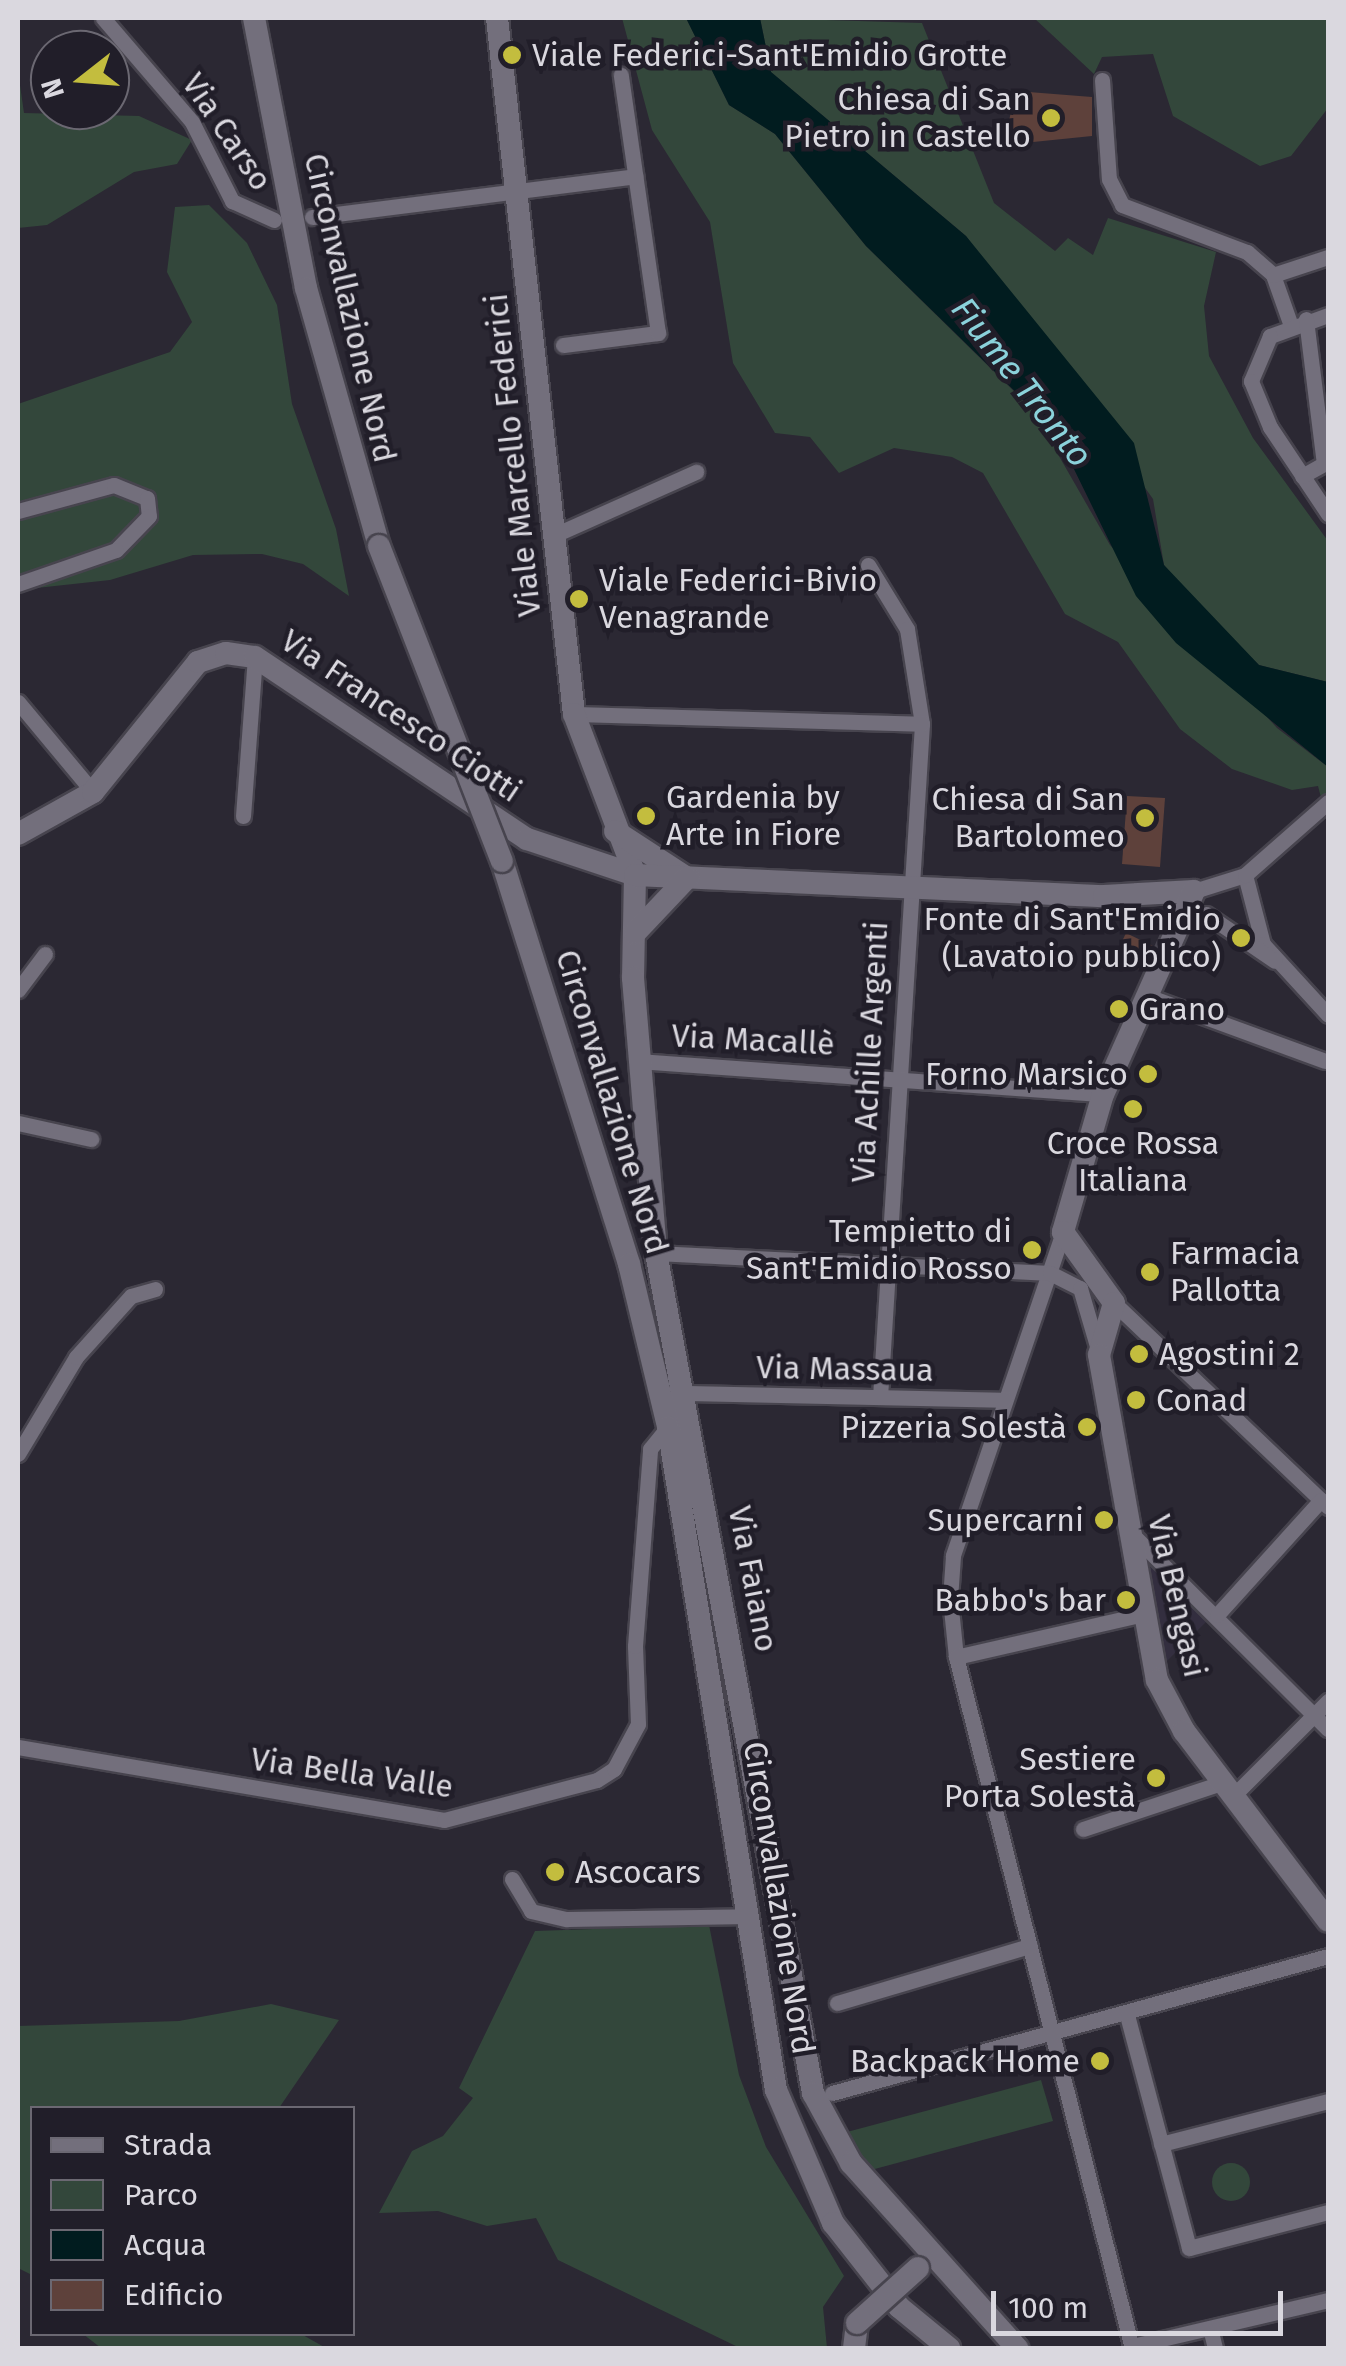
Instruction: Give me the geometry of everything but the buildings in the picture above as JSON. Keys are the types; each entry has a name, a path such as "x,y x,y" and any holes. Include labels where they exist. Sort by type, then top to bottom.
{"street":[{"name":"Via Carso","path":"103,18 192,122 232,200 274,220"},
{"name":"Circonvallazione Nord","path":"254,18 306,288 354,471 502,861 629,1264 668,1427 776,2090 833,2223 900,2307 949,2348"},
{"name":"Viale Marcello Federici","path":"497,18 574,714 615,831 635,874"},
{"path":"562,344 658,333 621,75"},
{"path":"1102,80 1108,179 1122,206 1248,252 1273,275 1298,321 1324,464 1302,476"},
{"path":"312,217 518,197 635,176"},
{"path":"1273,275 1328,257"},
{"path":"1328,315 1298,321 1258,348 1252,380 1302,476 1328,514"},
{"path":"552,536 696,472"},
{"path":"18,510 114,485 147,498 150,516 116,550 18,584"},
{"name":"Via Achille Argenti","path":"868,565 907,629 922,724 906,890 880,1397"},
{"name":"Via Francesco Ciotti","path":"18,834 93,792 198,662 226,652 255,657 527,840 635,874 906,890 1194,891"},
{"path":"243,816 255,657"},
{"path":"18,702 93,792"},
{"path":"574,714 922,724"},
{"path":"1328,802 1305,829 1245,875 1194,891 1154,998 1103,1094 1050,1274 953,1556 956,1656 1132,2348 1328,2300"},
{"path":"615,831 687,878 635,934"},
{"name":"Via Faiano","path":"635,874 638,1061 656,1253 813,2093 830,2134 923,2263 1017,2348"},
{"path":"1245,875 1275,961"},
{"path":"1206,914 1275,961 1328,1016"},
{"path":"18,990 45,954"},
{"path":"1154,998 1325,1061"},
{"name":"Via Macallè","path":"638,1061 896,1075 1103,1094"},
{"path":"18,1123 91,1138"},
{"path":"1063,1232 1114,1303 1325,1504 1217,1615"},
{"path":"656,1253 1050,1274"},
{"name":"Via Bengasi","path":"1050,1274 1080,1288 1099,1355 1142,1614 1157,1680 1227,1790 1328,1921"},
{"path":"18,1454 76,1356 131,1296 155,1289"},
{"name":"Via Bengasi","path":"1099,1355 1114,1303"},
{"name":"Via Massaua","path":"683,1394 1005,1400"},
{"name":"Via Bella Valle","path":"18,1747 444,1820 598,1780 614,1769 638,1724 634,1646 650,1449 668,1427"},
{"path":"1127,1529 1328,1730"},
{"path":"956,1656 1142,1614"},
{"path":"1083,1829 1227,1790 1328,1702"},
{"path":"512,1879 531,1911 567,1919 750,1916"},
{"path":"836,2003 1030,1946"},
{"path":"832,2093 1127,2015 1328,1956"},
{"path":"1127,2015 1189,2248 1328,2212"},
{"path":"1162,2144 1328,2101"},
{"path":"854,2348 857,2323 923,2263"},
{"path":"1210,2328 1215,2348"}],"shaded area":[{"path":"1140,1550 1210,1618 1161,1667"}],"green space":[{"path":"622,18 686,18 729,105 775,134 866,246 1032,409 1110,545 1277,728 1328,767 1328,824 1318,786 1292,790 1232,769 1180,729 1118,642 1065,614 983,473 952,457 894,448 839,473 810,437 775,433 733,363 710,222 652,130"},
{"path":"760,18 922,23 994,203 1055,251 1068,238 1093,255 1108,218 1216,252 1204,306 1209,356 1253,438 1328,541 1328,682 1259,665 1211,621 1164,565 1153,499 966,236 771,72"},
{"path":"1034,18 1328,18 1328,108 1291,156 1260,166 1173,116 1153,54 1102,57 1094,74"},
{"path":"18,71 24,113 30,113 30,130 130,130 130,116 139,116 192,140 177,164 134,172 47,225 18,228"},
{"path":"209,205 247,243 277,305 292,404 336,529 349,596 303,564 262,554 193,555 110,580 18,590 18,404 170,352 192,322 167,272 175,207"},
{"path":"709,1925 739,2075 766,2147 844,2276 823,2307 827,2348 740,2348 558,2260 536,2218 487,2226 438,2211 379,2213 412,2151 443,2136 473,2098 459,2088 535,1931"},
{"path":"271,2004 339,2020 280,2106 30,2106 30,2274 18,2268 18,2026 179,2021"},
{"path":"1041,2080 1053,2121 871,2170 847,2132"},
{"path":"1231,2163 1245,2168 1250,2182 1245,2196 1231,2201 1217,2196 1212,2182 1217,2168"},
{"path":"86,2336 305,2336 326,2348 101,2348"}],"water":[{"name":"Fiume Tronto","path":"686,18 760,18 771,72 966,236 1134,443 1164,565 1259,665 1328,682 1328,767 1176,643 1136,596 1071,463 1033,409 866,246 775,134 729,105"}],"place":[{"name":"Viale Federici-Sant'Emidio Grotte","path":"512,55"},
{"name":"Chiesa di San Pietro in Castello","path":"1051,118"},
{"name":"Viale Federici-Bivio Venagrande","path":"579,599"},
{"name":"Gardenia by Arte in Fiore","path":"646,816"},
{"name":"Chiesa di San Bartolomeo","path":"1145,818"},
{"name":"Fonte di Sant'Emidio (Lavatoio pubblico)","path":"1241,938"},
{"name":"Grano","path":"1119,1009"},
{"name":"Forno Marsico","path":"1148,1074"},
{"name":"Croce Rossa Italiana","path":"1133,1109"},
{"name":"Tempietto di Sant'Emidio Rosso","path":"1032,1250"},
{"name":"Farmacia Pallotta","path":"1150,1272"},
{"name":"Agostini 2","path":"1139,1354"},
{"name":"Conad","path":"1136,1400"},
{"name":"Pizzeria Solestà","path":"1087,1427"},
{"name":"Supercarni","path":"1104,1520"},
{"name":"Babbo's bar","path":"1126,1600"},
{"name":"Sestiere Porta Solestà","path":"1156,1778"},
{"name":"Ascocars","path":"555,1872"},
{"name":"Backpack Home","path":"1100,2061"}]}
